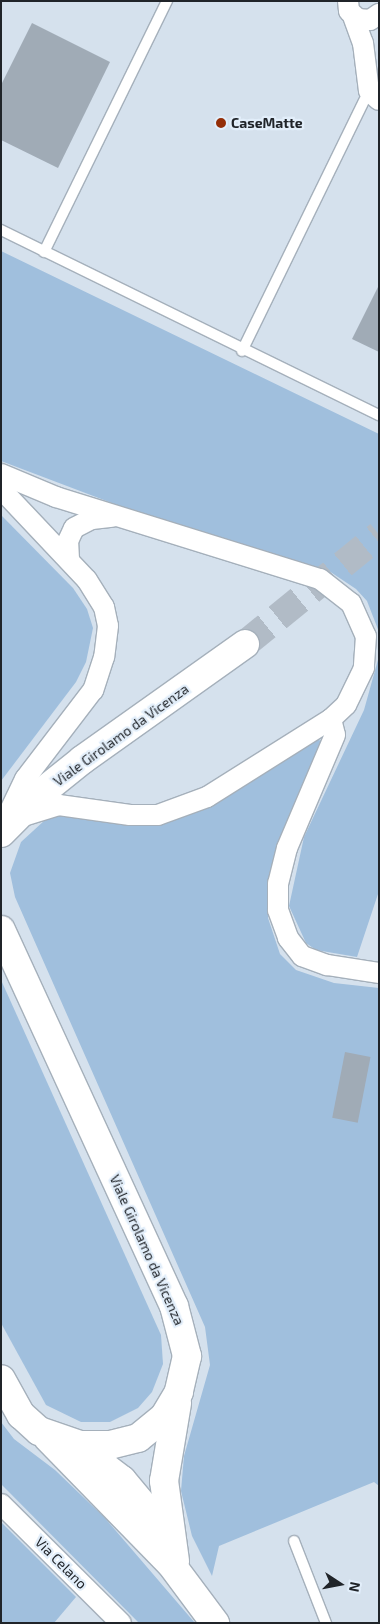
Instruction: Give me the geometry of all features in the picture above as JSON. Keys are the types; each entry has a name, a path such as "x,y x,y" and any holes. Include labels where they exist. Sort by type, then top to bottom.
{"main road":[{"name":"Viale Girolamo da Vicenza","path":"4,828 82,760 246,644"},
{"name":"Viale Girolamo da Vicenza","path":"1,930 174,1306 186,1348 183,1382 164,1417 135,1439 100,1446 75,1444 39,1431 21,1415 1,1379"},
{"path":"181,1573 164,1481 183,1382"},
{"path":"39,1431 111,1500 181,1573"},
{"path":"111,1500 107,1485 110,1469 118,1454 135,1439"},
{"path":"75,1444 110,1469 148,1511 181,1573 215,1623"}],"street":[{"path":"349,6 364,21 379,14"},
{"path":"349,6 363,43 374,95"},
{"path":"1,474 126,519 304,573 346,596 364,626 366,657 351,697 330,719 181,809 130,815 59,805 4,828"},
{"path":"1,489 69,559 94,591 107,616 104,657 89,696 25,779 4,828"},
{"path":"69,559 68,541 77,525 98,518 126,519"},
{"path":"330,719 335,735 288,848 278,883 278,910 288,938 302,956 327,965 379,973"},
{"name":"Via Celano","path":"1,1504 121,1623"}],"lane":[{"path":"44,252 167,1"},
{"path":"242,351 374,95"},
{"path":"1,230 242,351 379,416"},
{"path":"294,1541 326,1623"}],"shaded area":[{"path":"1,251 379,434 379,632 367,601 356,589 329,571 125,508 1,461"},
{"path":"1,515 73,588 87,609 93,628 86,662 76,682 1,781"},
{"path":"379,656 379,891 357,957 316,950 306,943 289,906 304,837 364,710"},
{"path":"315,739 322,741 268,891 268,918 280,954 296,970 334,983 379,988 379,1486 374,1482 219,1546 212,1576 192,1536 181,1491 184,1456 210,1365 205,1327 15,897 10,873 21,842 45,820 63,815 131,826 165,823 211,804"},
{"path":"1,980 161,1335 163,1364 152,1392 138,1408 110,1422 81,1422 46,1405 1,1323"},
{"path":"1,1422 14,1439 55,1470 104,1517 195,1623 139,1623 1,1484"},
{"path":"1,1522 76,1597 54,1623 1,1623"}],"building":[{"path":"32,23 110,62 58,168 1,140 1,85"},
{"path":"379,285 379,352 352,339"},
{"path":"345,1052 371,1057 358,1123 332,1118"}],"tunnel":[{"path":"245,644 379,535"}],"place":[{"name":"CaseMatte","path":"221,123"}]}
